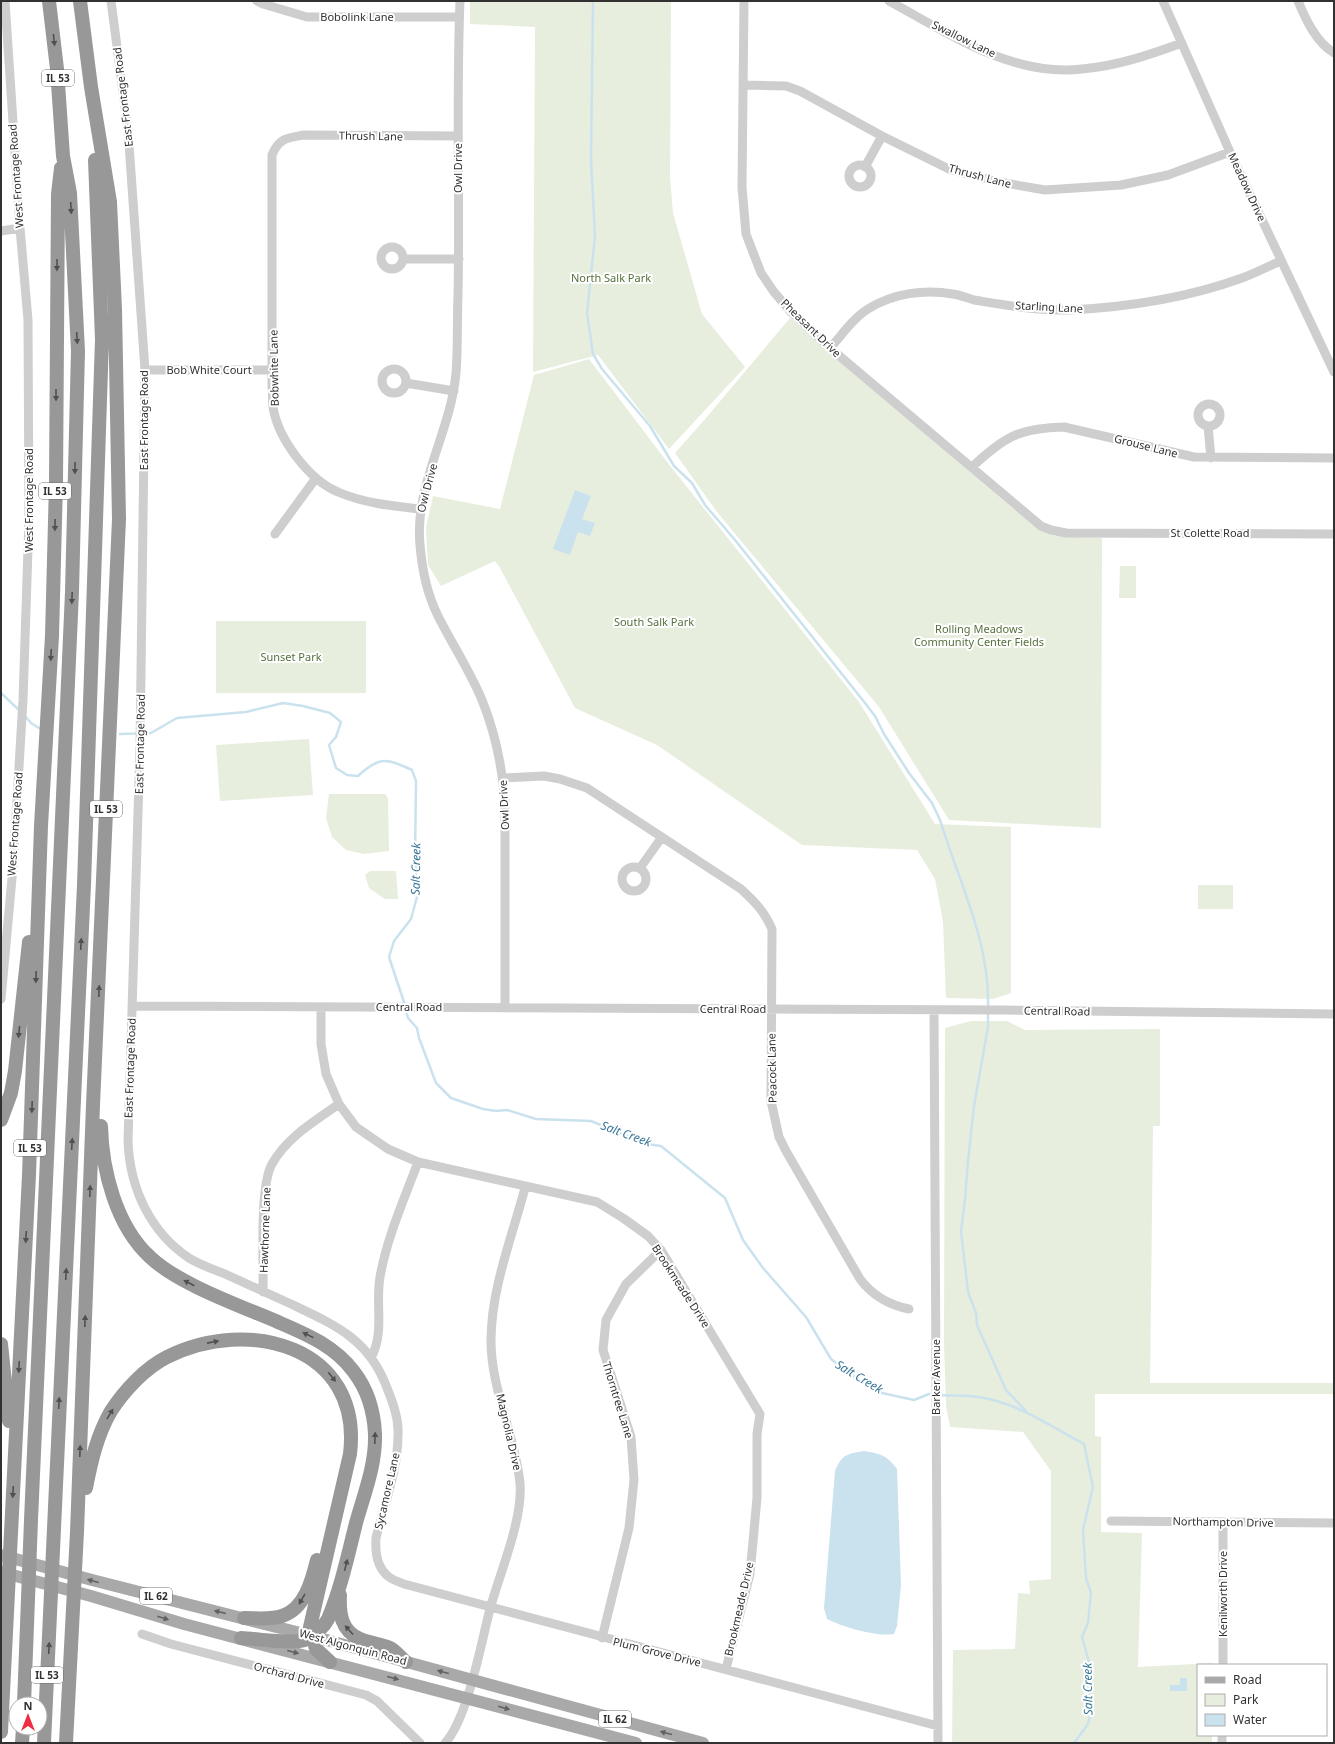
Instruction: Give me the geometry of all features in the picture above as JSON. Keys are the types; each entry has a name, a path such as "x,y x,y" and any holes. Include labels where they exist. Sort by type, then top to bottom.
{"highway":[{"name":"IL 53","path":"24,1696 31,1520 64,816 73,577 78,351 70,193 63,156 57,69 49,1"},
{"name":"IL 53","path":"66,1743 77,1532 119,519 115,309 110,202 91,87 80,1"},
{"name":"IL 53","path":"44,1743 84,885 102,347 91,87"},
{"name":"IL 53","path":"1,1732 29,1175 41,826 52,636 56,483 58,202 63,156"},
{"path":"1,1120 11,1093 15,1071 41,826"},
{"path":"98,1015 101,1084 101,1142 111,1192 120,1215 134,1238 149,1257 179,1277 299,1331 326,1345 354,1372 367,1396 373,1419 374,1450 368,1486 340,1587 328,1619 320,1630 302,1642 242,1638"},
{"path":"77,1532 91,1464 98,1439 106,1420 123,1395 145,1372 166,1357 193,1347 223,1340 262,1340 284,1346 310,1358 329,1373 336,1382 346,1402 352,1427 350,1454 310,1627 316,1649 330,1662"},
{"path":"1,1344 14,1470"},
{"path":"244,1618 281,1616 298,1607 308,1588 325,1530 339,1497"},
{"path":"340,1587 340,1615 342,1622 348,1631 360,1639 391,1648 406,1662"},
{"path":"70,1672 76,1718 76,1743"}],"main road":[{"name":"West Algonquin Road","path":"1,1555 92,1580 312,1636 704,1743"},
{"name":"West Algonquin Road","path":"1,1572 330,1662 636,1743"}],"street":[{"name":"West Frontage Road","path":"1,999 2,972 13,867 21,735 29,518 28,320 20,228 5,1"},
{"name":"East Frontage Road","path":"111,1 128,130 145,370 141,723 129,1155 131,1172 142,1203 152,1221 162,1233 190,1258 338,1326 360,1345 371,1358"},
{"name":"Bobolink Lane","path":"257,1 307,16 459,17"},
{"name":"Owl Drive","path":"460,1 456,371 454,391 445,427 420,509 420,545 423,575 428,590 437,615 482,700 497,747 503,778 506,800 505,1008"},
{"name":"Pheasant Drive","path":"744,1 742,186 746,234 752,253 761,273 774,292 791,312 830,348 1041,526 1066,533 1085,532"},
{"name":"Swallow Lane","path":"889,1 980,50 998,57 1043,69 1080,70 1131,61 1182,43"},
{"name":"Meadow Drive","path":"1163,1 1230,152 1334,372"},
{"path":"1298,1 1307,21 1316,35 1334,53"},
{"name":"Thrush Lane","path":"743,85 786,86 800,90 882,136 951,170 999,182 1045,190 1121,185 1168,175 1230,152"},
{"name":"Thrush Lane","path":"283,139 304,135 458,136"},
{"path":"865,166 882,136"},
{"name":"Bobwhite Lane","path":"283,139 276,146 272,155 273,407 281,432 288,446 316,478 338,492 392,506 420,509"},
{"path":"1,231 20,228"},
{"path":"404,259 458,259"},
{"name":"Starling Lane","path":"830,348 859,316 868,309 884,300 919,292 955,294 972,299 1035,308 1068,310 1132,306 1217,286 1242,278 1281,261"},
{"name":"Bob White Court","path":"145,370 273,370"},
{"path":"406,383 454,391"},
{"path":"1208,426 1211,458"},
{"name":"Grouse Lane","path":"972,467 996,445 1010,437 1044,427 1064,427 1194,458 1334,458"},
{"path":"275,534 316,478"},
{"name":"St Colette Road","path":"1085,532 1334,534"},
{"name":"Peacock Lane","path":"503,778 544,776 574,783 587,788 741,889 760,906 766,915 772,930 771,1101 779,1137 860,1279 867,1288 884,1300 909,1309"},
{"path":"640,868 662,837"},
{"name":"Central Road","path":"132,1006 995,1010 1334,1014"},
{"name":"Brookmeade Drive","path":"321,1007 321,1044 325,1068 339,1104 356,1127 388,1149 418,1162 525,1188 597,1202 624,1218 648,1236 661,1250 760,1414 756,1434 756,1498 750,1574 726,1669"},
{"name":"Barker Avenue","path":"934,1010 938,1743"},
{"name":"Hawthorne Lane","path":"263,1292 264,1196 267,1177 272,1164 290,1140 339,1104"},
{"path":"371,1358 377,1346 379,1336 378,1312 380,1279 385,1251 418,1162"},
{"name":"Magnolia Drive","path":"466,1698 490,1608 515,1524 520,1485 516,1459 494,1374 491,1342 492,1312 525,1188"},
{"name":"Thorntree Lane","path":"602,1638 630,1528 634,1480 631,1438 603,1350 606,1320 626,1284 661,1250"},
{"name":"Sycamore Lane","path":"371,1358 383,1376 392,1401 397,1419 398,1435 395,1464 376,1538 375,1550 377,1559 382,1568"},
{"name":"Northampton Drive","path":"1111,1521 1334,1523"},
{"name":"Kenilworth Drive","path":"1223,1522 1223,1664"},
{"name":"Plum Grove Drive","path":"382,1568 388,1577 404,1584 602,1638 726,1669 938,1726"},
{"name":"Orchard Drive","path":"142,1634 171,1644 366,1695 377,1701 420,1743"},
{"path":"445,1743 452,1736 466,1698"}],"green space":[{"name":"North Salk Park","path":"470,1 671,1 670,177 673,213 702,314 745,367 669,449 598,355 533,372 535,27 470,24"},
{"name":"Rolling Meadows Community Center Fields","path":"790,318 1012,508 1054,536 1102,538 1101,828 949,820 879,707 717,512 675,453"},
{"name":"South Salk Park","path":"589,359 671,467 859,702 935,824 1011,827 1011,993 993,999 946,998 943,922 935,879 917,850 802,845 657,745 575,708 495,561 441,586 428,565 426,528 433,496 500,509 534,375"},
{"path":"1120,566 1136,566 1136,598 1119,598"},
{"name":"Sunset Park","path":"216,621 366,621 366,693 216,693"},
{"path":"309,739 313,795 220,801 216,745"},
{"path":"329,794 385,794 388,798 389,851 364,854 346,850 332,837 326,818"},
{"path":"370,871 396,871 398,899 385,899 369,888 365,875"},
{"path":"1198,885 1233,885 1233,909 1198,909"},
{"path":"971,1021 1007,1021 1025,1030 1160,1029 1160,1126 1153,1126 1150,1383 1334,1383 1334,1394 1095,1394 1095,1436 1101,1437 1101,1532 1142,1533 1138,1667 1213,1663 1197,1664 1197,1736 1212,1736 1212,1743 952,1743 953,1650 1015,1649 1018,1593 1030,1594 1029,1581 1051,1579 1051,1471 1023,1432 950,1427 946,1406 944,1343 945,1028"}],"water":[{"path":"575,490 591,496 582,519 595,523 590,536 578,532 570,555 553,549"},
{"path":"864,1451 875,1453 887,1458 897,1469 901,1585 897,1626 894,1634 887,1635 869,1633 842,1625 827,1619 824,1608 835,1471 843,1458 849,1454"},
{"path":"1180,1678 1187,1678 1187,1691 1170,1691 1170,1685 1180,1685"}],"waterway":[{"path":"593,1 591,160 595,236 587,313 593,354 602,369 650,426 674,466 692,483 705,505 735,540 875,716 884,734 909,773 932,803 940,820 979,936 984,959 988,1007"},
{"name":"Salt Creek","path":"1,693 19,710"},
{"name":"Salt Creek","path":"120,734 151,733 177,718 246,712 283,703 303,706 330,713 341,722 336,737 329,745 336,768 347,775 358,776 372,765 384,761 396,763 412,770 416,781 415,856 417,897 411,919 394,941 389,957 405,1005"},
{"name":"Salt Creek","path":"24,715 31,723 42,730"},
{"name":"Salt Creek","path":"406,1010 408,1018 417,1028 419,1038 436,1083 451,1098 483,1109 496,1111 507,1110 536,1119 591,1121 647,1144 661,1146 725,1198 743,1240 763,1268 806,1317 831,1359 853,1376 882,1393 914,1400 929,1394 934,1395"},
{"path":"988,1012 988,1027 974,1106 961,1231 968,1292 976,1313 977,1325 1006,1390 1026,1411"},
{"name":"Salt Creek","path":"939,1395 973,1396 998,1401 1036,1417 1084,1444 1093,1487 1083,1530 1086,1578 1091,1593 1088,1623 1082,1637 1090,1666 1091,1711 1088,1724 1074,1743"}]}
